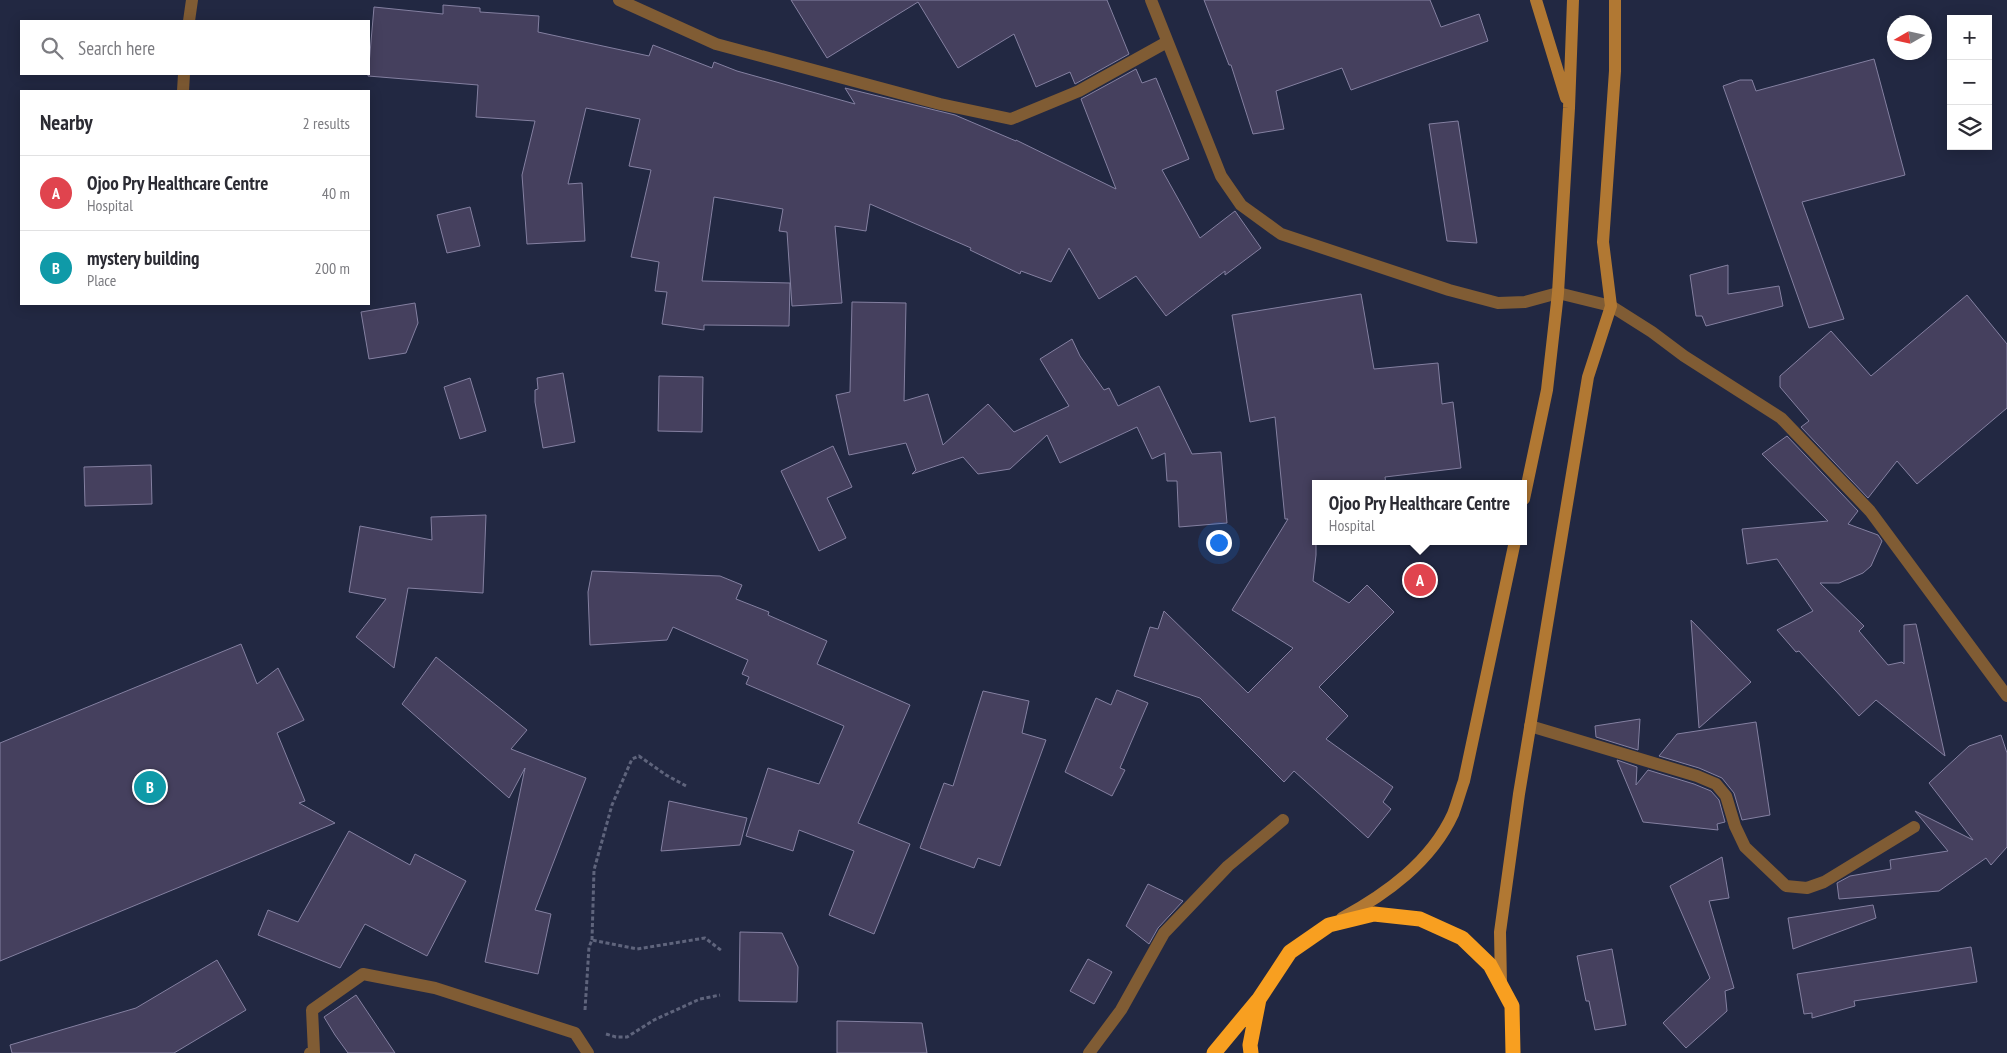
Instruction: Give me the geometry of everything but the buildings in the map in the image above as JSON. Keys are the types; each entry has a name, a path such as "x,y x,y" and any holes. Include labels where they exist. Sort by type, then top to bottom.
{"highway":[{"path":"1214,1053 1259,999 1290,952 1329,925 1374,914 1420,919 1462,938 1490,965 1512,1006 1513,1053"},
{"path":"1251,1053 1250,1045 1259,999"}],"main road":[{"path":"1536,0 1569,108"},
{"path":"1527,485 1547,390 1558,293 1569,108 1573,0"},
{"path":"1501,985 1500,932 1530,726 1588,377 1612,306 1603,242 1615,71 1615,0"},
{"path":"1329,925 1368,904 1404,877 1434,845 1452,814 1464,781 1514,545"}],"street":[{"path":"190,20 192,0"},
{"path":"619,0 716,44 940,104 1011,118 1079,91 1167,42"},
{"path":"1151,0 1221,176 1241,205 1280,234 1449,290 1498,303 1525,302 1558,293 1612,306 1684,356 1782,418 1870,511 2007,696"},
{"path":"182,90 184,75"},
{"path":"1530,726 1697,776 1716,784 1726,796 1735,826 1745,847 1786,886 1806,888 1824,882 1914,827"},
{"path":"1089,1053 1121,1010 1164,933 1228,866 1283,820"},
{"path":"310,1053 314,1052 312,1010 363,974 435,988 575,1033 588,1053"}],"path":[{"path":"584,1015 589,947 592,940 594,870 612,805 632,759 639,756 666,775 688,787"},
{"path":"592,940 637,950 705,938 722,950"},
{"path":"600,1031 616,1038 627,1037 654,1020 700,999 720,995"}],"place":[{"name":"Ojoo Pry Healthcare Centre","path":"1420,580"},
{"name":"mystery building","path":"150,787"}]}
